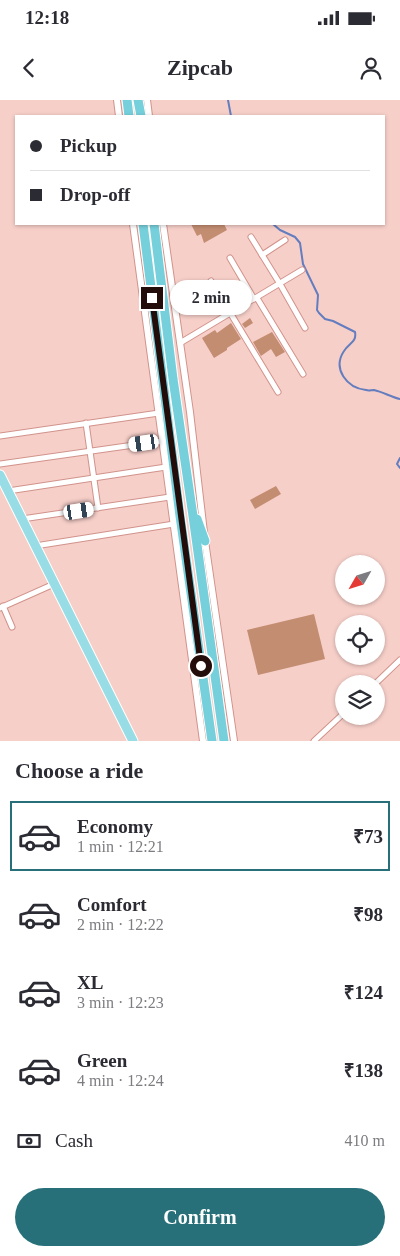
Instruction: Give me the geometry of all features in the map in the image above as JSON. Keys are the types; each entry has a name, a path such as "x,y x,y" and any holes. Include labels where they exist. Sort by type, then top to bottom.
{"highway":[{"path":"127,100 129,115"},
{"path":"138,100 140,115"},
{"path":"143,225 212,741"},
{"path":"154,225 173,379 224,741"},
{"path":"174,526 179,504"},
{"path":"192,505 206,541"}],"main road":[{"path":"0,475 133,741"}],"street":[{"path":"117,100 119,115"},
{"path":"147,100 149,115"},
{"path":"133,225 203,741"},
{"path":"163,225 234,741"},
{"path":"251,237 305,328"},
{"path":"262,255 285,240"},
{"path":"230,258 303,374"},
{"path":"180,344 302,270"},
{"path":"210,281 278,392"},
{"path":"0,436 159,413"},
{"path":"86,423 98,508"},
{"path":"0,464 162,440"},
{"path":"8,491 166,468"},
{"path":"22,519 170,497"},
{"path":"35,546 174,526"},
{"path":"12,627 1,607 54,584"},
{"path":"384,675 400,660"},
{"path":"314,741 335,721"}],"building":[{"path":"192,225 224,225 227,230 204,243 201,234 197,236"},
{"path":"250,318 253,323 245,328 242,324"},
{"path":"231,323 241,339 214,358 202,338 215,330 217,333"},
{"path":"272,332 285,352 276,357 271,349 261,356 253,342"},
{"path":"276,486 281,494 255,509 250,500"},
{"path":"314,614 325,659 258,675 247,630"}],"waterway":[{"path":"228,100 231,115"},
{"path":"274,225 295,237 300,243 303,264 318,295 317,310 319,313 325,319 355,332 354,340 346,348 341,358 340,364 343,376 353,386 374,390 400,399"},
{"path":"400,458 397,464 400,468"}],"route":[{"path":"152,298 201,666"}]}
